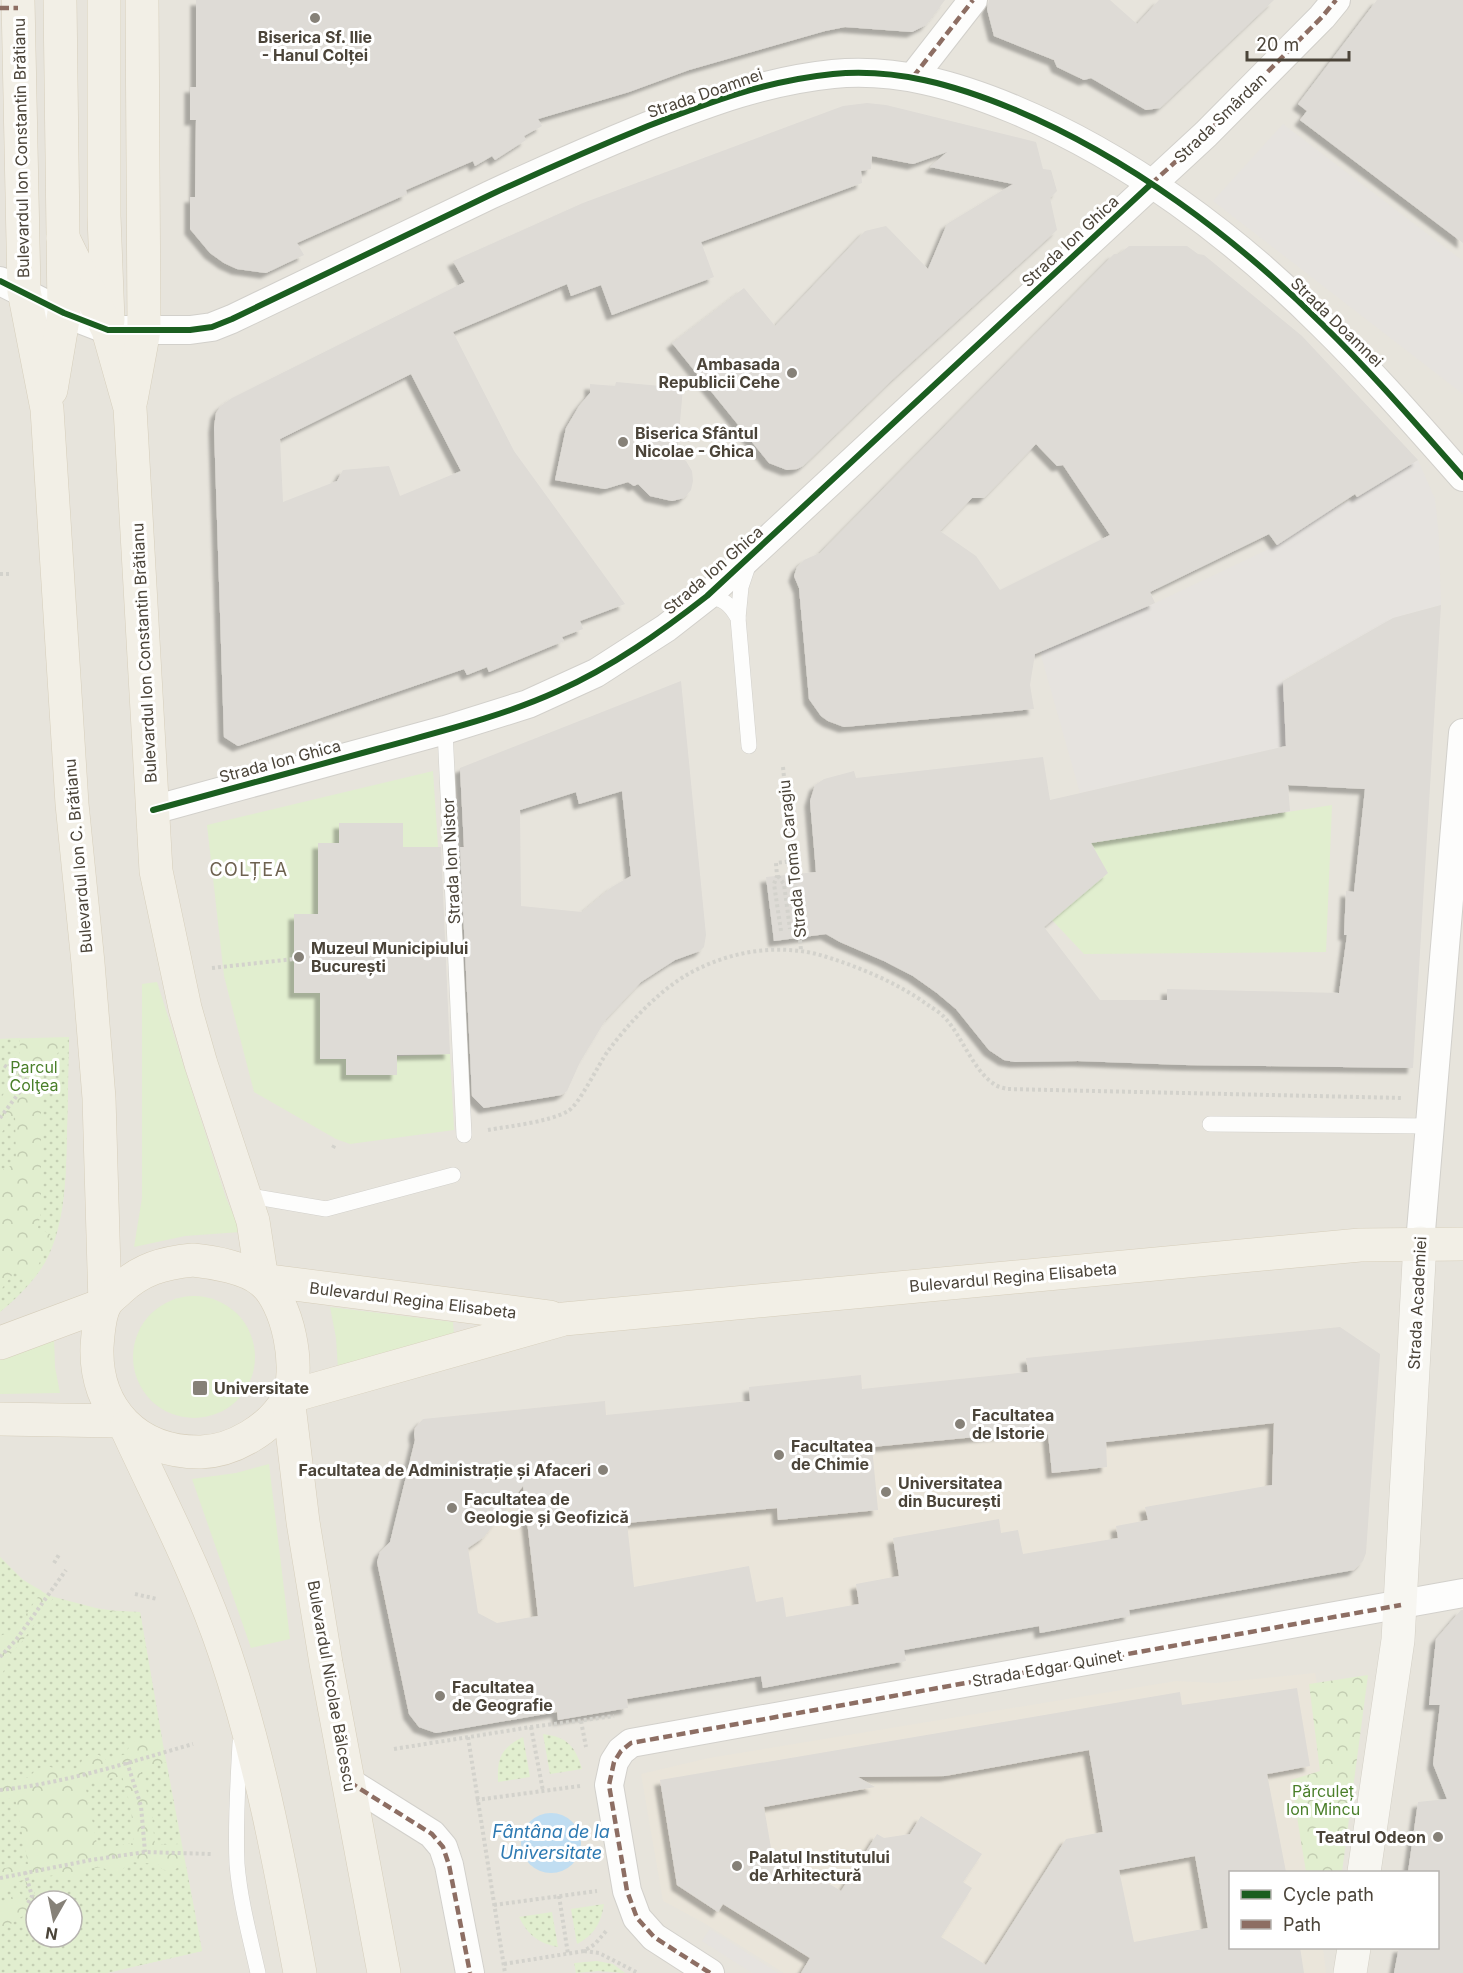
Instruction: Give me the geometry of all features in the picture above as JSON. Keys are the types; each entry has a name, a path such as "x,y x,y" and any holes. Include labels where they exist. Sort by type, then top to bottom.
{"main road":[{"name":"Bulevardul Ion Constantin Brătianu","path":"47,409 64,313 60,0"},
{"name":"Bulevardul Ion Constantin Brătianu","path":"104,0 104,216 108,330"},
{"name":"Bulevardul Ion Constantin Brătianu","path":"130,408 144,330 142,0"},
{"name":"Bulevardul Ion Constantin Brătianu","path":"12,5 15,138 12,286 47,409"},
{"name":"Bulevardul Ion Constantin Brătianu","path":"63,238 108,330 130,408 156,871 185,1008 201,1064 245,1194 257,1238 262,1280"},
{"name":"Bulevardul Ion C. Brătianu","path":"47,409 72,804 99,1098 105,1304"},
{"name":"Bulevardul Regina Elisabeta","path":"288,1397 564,1319 1360,1245 1463,1244"},
{"path":"0,1343 105,1304 134,1277 156,1266 193,1260 228,1266 262,1280 283,1309 290,1336 293,1367 288,1397 270,1420 249,1437 228,1447 202,1452 174,1450 146,1441 123,1424 0,1419"},
{"name":"Bulevardul Regina Elisabeta","path":"262,1280 564,1319"},
{"path":"105,1304 98,1332 97,1362 104,1396 123,1424 211,1616 242,1707 276,1848 300,1973"},
{"name":"Bulevardul Nicolae Bălcescu","path":"288,1397 303,1522 326,1663 384,1973"}],"street":[{"path":"913,77 973,0"},
{"name":"Strada Smârdan","path":"1152,184 1206,135 1336,0"},
{"name":"Strada Doamnei","path":"108,330 190,330 212,327 569,158 736,93 774,83 837,74 872,73 913,77 950,85 1034,118 1098,150 1152,184 1241,252 1321,322 1463,477"},
{"name":"Strada Ion Ghica","path":"153,810 445,730 528,704 596,673 666,628 707,596 1152,184"},
{"path":"12,286 64,313 108,330"},
{"name":"Strada Academiei","path":"1364,1871 1395,1667 1401,1605 1420,1244 1463,733"},
{"name":"Strada Edgar Quinet","path":"710,1973 654,1937 637,1918 627,1891 609,1785 614,1762 621,1751 631,1743 1463,1593"},
{"path":"349,1782 432,1834 443,1847 449,1865 470,1973"},
{"path":"1350,1973 1354,1949"}],"lane":[{"path":"749,746 738,618 741,587 752,556"},
{"path":"707,596 725,601 738,618"},
{"name":"Strada Ion Nistor","path":"445,730 464,1135"},
{"path":"1210,1124 1430,1112"},
{"path":"245,1194 326,1209 453,1175"},
{"path":"242,1707 237,1865 243,1906 258,1973"}],"path":[{"path":"0,574 12,574"},
{"path":"781,931 774,884 777,876 776,863 792,861"},
{"path":"777,876 784,884 790,929"},
{"path":"464,1135 554,1117 570,1111 607,1052 661,994 690,974 722,960 765,949 801,950 830,957 875,975 913,995 945,1017 982,1072 994,1084 1007,1089 1430,1112"},
{"path":"209,969 294,958"},
{"path":"0,1118 28,1081 2,1064"},
{"path":"54,1563 60,1553"},
{"path":"0,1658 16,1640 66,1570"},
{"path":"135,1594 157,1599"},
{"path":"531,1727 543,1791"},
{"path":"468,1737 476,1800 505,1973"},
{"path":"0,1790 23,1788 76,1776 193,1744"},
{"path":"128,1762 141,1806 145,1852"},
{"path":"476,1800 585,1785"},
{"path":"0,1878 145,1852 215,1854"},
{"path":"26,1872 30,1889"},
{"path":"494,1905 602,1890"},
{"path":"560,1896 568,1954"},
{"path":"585,1951 604,1934"},
{"path":"504,1964 585,1951 598,1953 638,1973"}],"shaded area":[{"path":"0,0 1463,0 1463,1973 0,1973"},
{"path":"1283,124 1463,261 1463,394 1213,201"},
{"path":"1418,460 1435,499 1439,537 1441,605 1393,618 1283,680 1286,746 1080,793 1040,652 1155,603 1277,545 1332,509 1357,497"},
{"name":"Universitatea din București","path":"1338,1327 1377,1352 1366,1553 1363,1561 1354,1570 1129,1610 1130,1616 1040,1633 1038,1626 627,1699 628,1708 558,1720 556,1712 436,1733 419,1727 409,1714 380,1581 382,1577 377,1562 380,1552 390,1544 415,1441 415,1428 423,1419 436,1420 443,1417 605,1401 607,1415 750,1401 749,1387 861,1375 863,1389 1027,1372 1026,1358"},
{"path":"1315,1673 1331,1754 1324,1871 1229,1871 1229,1949 1323,1949 1326,1973 784,1973 704,1923 663,1901 641,1774 709,1758 1176,1681 1215,1683"},
{"path":"710,1929 778,1973 752,1973 702,1941"}],"green space":[{"path":"433,771 442,907 430,847 403,847 403,823 339,823 339,843 319,843 318,914 294,915 294,993 320,993 320,1059 450,1054 454,1130 350,1144 336,1139 254,1092 224,976 207,825"},
{"path":"1332,805 1326,952 1084,954 1052,920 1107,873 1091,843"},
{"path":"157,982 226,1198 241,1232 185,1236 134,1247 142,1198 142,984"},
{"name":"Parcul Colţea","path":"69,1037 65,1176 59,1223 50,1252 40,1270 22,1292 0,1312 0,1039"},
{"path":"69,1037 65,1176 59,1223 50,1252 40,1270 22,1292 0,1312 0,1291 16,1270 29,1279 38,1266 52,1235 38,1228 41,1210 41,1077"},
{"path":"20,1038 19,1073 0,1099 0,1039"},
{"path":"15,1114 16,1163 1,1171 0,1176 0,1135"},
{"path":"194,1296 217,1301 228,1306 237,1314 245,1323 250,1334 255,1357 250,1380 245,1391 237,1400 228,1408 217,1413 194,1418 171,1413 160,1408 151,1400 143,1391 138,1380 133,1357 138,1334 143,1323 151,1314 160,1306 171,1301"},
{"path":"330,1307 453,1322 454,1336 338,1369 336,1338"},
{"path":"54,1337 55,1367 60,1393 0,1394 0,1358"},
{"path":"269,1464 290,1639 251,1648 192,1479 236,1473"},
{"path":"0,1557 28,1584 45,1593 101,1609 140,1612 202,1951 106,1973 0,1973"},
{"path":"0,1557 23,1580 42,1591 12,1635 0,1636"},
{"path":"54,1597 107,1611 140,1612 162,1739 137,1740 129,1747 126,1754 106,1760 99,1755 90,1754 82,1760 79,1768 59,1771 46,1766 36,1770 30,1777 0,1783 0,1677 6,1667 5,1660 21,1643"},
{"name":"Părculeț Ion Mincu","path":"1368,1675 1342,1871 1306,1871 1291,1780 1320,1771 1309,1684"},
{"path":"543,1734 564,1740 569,1744 582,1769 550,1774"},
{"path":"523,1737 530,1777 498,1782 498,1766 502,1755 510,1745"},
{"path":"166,1762 181,1844 155,1845 151,1806 141,1772"},
{"path":"122,1776 131,1808 134,1843 98,1849 85,1784"},
{"path":"15,1798 28,1864 0,1869 0,1800"},
{"path":"129,1862 158,1864 162,1869 170,1872 186,1866 202,1951 106,1973 0,1973 0,1925 3,1929 24,1915 24,1949 84,1949 84,1889 33,1889 30,1879 55,1875 72,1880 86,1869 102,1867 117,1872"},
{"path":"25,1880 28,1889 24,1889 24,1898 19,1892 0,1905 0,1893 10,1890 16,1882"},
{"path":"604,1904 596,1928 577,1944 571,1909"},
{"path":"552,1912 558,1947 534,1937 519,1917"},
{"path":"597,1961 613,1964 625,1973 598,1971 576,1973 574,1963"}],"water":[{"name":"Fântâna de la Universitate","path":"551,1813 568,1818 576,1826 581,1843 576,1860 568,1868 551,1873 534,1868 526,1860 521,1843 526,1826 534,1818"}],"building":[{"path":"196,0 945,0 926,25 912,32 845,27 825,31 689,70 629,92 538,119 542,126 524,136 526,140 495,160 492,156 475,166 473,161 406,190 407,194 297,243 304,255 266,273 237,269 224,263 210,253 190,229 190,197 195,197 196,120 190,120 190,87 196,87"},
{"path":"989,0 1110,0 1137,24 1159,0 1274,0 1160,108 1146,110 1091,78 1084,80 1057,67 1054,60 994,36 987,9"},
{"path":"1377,0 1463,0 1463,243 1300,120 1307,111 1298,104"},
{"path":"867,103 886,105 1036,142 1043,169 1051,170 1057,191 1050,198 1057,230 892,380 803,466 797,469 787,470 769,463 672,343 744,288 775,326 865,231 886,226 928,269 947,224 1013,184 930,167 947,152 913,164 872,156 871,169 861,171 862,183 701,242 714,277 612,315 601,285 571,296 567,284 453,332 514,451 625,604 580,621 583,629 562,637 564,641 489,672 487,667 467,675 464,669 238,746 224,737 214,427 216,413 221,406 232,398 465,282 453,261 583,203 843,106","holes":["411,374 461,471 400,496 389,466 343,470 337,481 283,502 280,439"]},
{"path":"1129,246 1187,246 1198,254 1204,255 1302,336 1418,460 1357,497 1355,494 1277,545 1269,534 1150,592 1155,603 1035,654 1030,685 1034,709 844,727 828,721 821,716 809,699 799,588 794,576 797,567 804,560 820,553 1114,254 1119,254","holes":["1036,444 1057,466 1063,465 1110,535 1000,590 976,556 940,531 972,498 984,498"]},
{"name":"Biserica Sfântul Nicolae - Ghica","path":"616,382 683,388 677,456 686,461 692,471 693,481 691,490 684,498 672,501 650,496 638,484 634,486 628,482 605,489 555,480 566,428 590,393 590,384 615,386"},
{"path":"1441,605 1413,1068 1004,1060 989,1050 956,1009 913,976 826,934 774,941 766,877 816,872 810,801 815,785 824,779 854,771 856,778 1043,757 1050,800 1286,746 1283,681 1393,618","holes":["1288,785 1365,789 1354,892 1346,891 1344,935 1347,935 1339,993 1167,989 1167,1000 1100,1000 1044,927 1108,873 1091,843 1290,811"]},
{"path":"681,681 706,935 704,947 700,951 675,960 641,982 606,1019 580,1062 567,1091 561,1095 484,1108 472,1096 460,847 464,847 460,768","holes":["622,791 631,876 612,887 582,912 521,906 520,810 576,792 579,804"]},
{"path":"339,823 403,823 403,847 441,847 450,1054 397,1055 397,1075 346,1075 346,1059 320,1059 320,993 294,993 294,914 318,914 318,843 339,843"},
{"name":"Universitatea din București","path":"1340,1327 1380,1354 1366,1553 1363,1561 1354,1570 1129,1610 1130,1616 1040,1633 1039,1626 904,1650 906,1661 763,1688 761,1676 627,1699 628,1708 558,1720 557,1712 436,1733 419,1727 409,1714 377,1562 380,1552 390,1542 415,1440 415,1428 423,1419 605,1401 606,1415 750,1401 749,1387 861,1375 862,1389 1028,1372 1026,1358","holes":["1274,1423 1272,1485 1145,1507 1148,1520 1116,1526 1118,1538 1023,1554 1018,1530 1001,1533 999,1519 893,1538 899,1576 856,1584 859,1604 786,1617 783,1597 756,1602 749,1566 634,1587 627,1523 777,1508 778,1520 878,1510 872,1447 1038,1431 1038,1435 1048,1434 1052,1473 1107,1467 1106,1442","523,1486 538,1616 497,1623 478,1613 468,1548 484,1537"]},
{"path":"1463,1610 1463,1973 1394,1973 1399,1949 1439,1949 1439,1871 1408,1871 1418,1802 1447,1799 1433,1764 1440,1705 1429,1705 1436,1639"},
{"path":"1297,1688 1310,1766 1267,1774 1286,1871 1229,1871 1229,1949 1300,1949 1304,1973 801,1973 810,1958 723,1904 718,1912 677,1885 660,1780 1180,1692 1182,1705","holes":["1089,1750 1103,1832 1066,1839 986,1965 941,1937 972,1888 963,1882 982,1854 921,1816 910,1834 884,1838 877,1834 841,1891 771,1848 764,1807 875,1787 858,1777 945,1776","1195,1856 1208,1928 1134,1942 1119,1870"]}],"marked path":[{"path":"913,77 973,0"},
{"path":"1151,184 1206,134 1336,0"},
{"path":"0,8 18,8"},
{"path":"710,1973 654,1937 637,1918 627,1891 609,1785 614,1762 621,1751 631,1743 1401,1605"},
{"path":"349,1782 432,1834 443,1847 449,1865 470,1973"}],"cycle path":[{"path":"0,281 64,313 108,330 190,330 212,327 529,177 628,134 694,109 761,87 808,77 856,73 902,76 969,93 1056,128 1138,175 1178,202 1253,260 1322,324 1463,477"},
{"path":"153,810 492,716 558,691 617,660 654,636 707,596 1151,184"}],"place":[{"name":"Biserica Sf. Ilie - Hanul Colței","path":"315,18"},
{"name":"Ambasada Republicii Cehe","path":"792,373"},
{"name":"Biserica Sfântul Nicolae - Ghica","path":"623,442"},
{"name":"Muzeul Municipiului București","path":"299,957"},
{"name":"Universitate","path":"200,1388"},
{"name":"Facultatea de Istorie","path":"960,1424"},
{"name":"Facultatea de Chimie","path":"779,1455"},
{"name":"Facultatea de Administrație și Afaceri","path":"603,1470"},
{"name":"Universitatea din București","path":"886,1492"},
{"name":"Facultatea de Geologie și Geofizică","path":"452,1508"},
{"name":"Facultatea de Geografie","path":"440,1696"},
{"name":"Teatrul Odeon","path":"1438,1837"},
{"name":"Palatul Institutului de Arhitectură","path":"737,1866"}],"district":[{"name":"COLȚEA","path":"249,870"}]}
